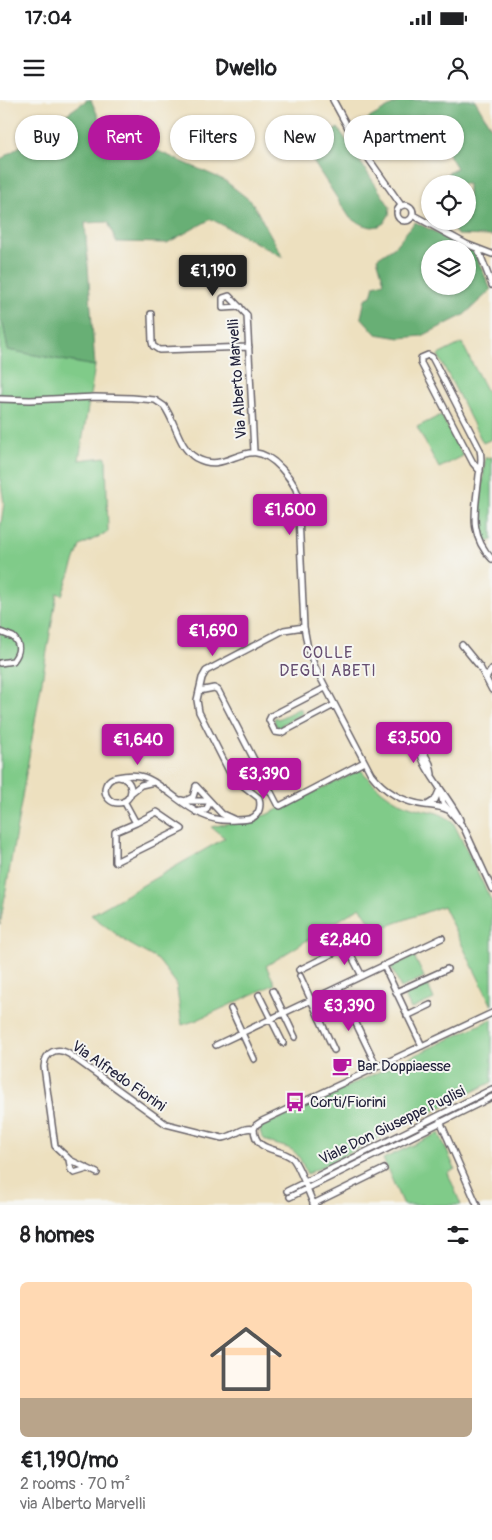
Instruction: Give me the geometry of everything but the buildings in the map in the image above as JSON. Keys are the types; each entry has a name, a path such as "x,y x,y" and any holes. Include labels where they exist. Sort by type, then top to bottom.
{"street":[{"path":"333,100 352,135 401,205 411,206 413,215 466,244 492,254"},
{"path":"401,205 397,210 400,219 409,220 413,215"},
{"path":"478,249 492,285"},
{"name":"Via Alberto Marvelli","path":"240,307 248,314 254,452"},
{"path":"151,314 152,342 153,346 159,350 248,347"},
{"path":"480,471 473,463 420,363 422,358 428,355 432,358 480,450 482,460 474,528 481,546 492,559"},
{"path":"430,381 441,375"},
{"path":"0,399 150,399 160,402 168,411 186,449 203,461 220,462 247,452 266,455 272,460 293,483 298,494 304,627 311,658 325,688 371,774 386,790 404,800 448,810"},
{"path":"447,414 458,408"},
{"path":"155,782 141,785 124,801 112,801 107,795 107,784 110,780 132,775 155,782 195,812 204,816 220,821 238,820 254,816 259,809 260,801 256,795 237,781 231,774 197,708 202,678 206,671 284,630 304,627"},
{"path":"0,632 13,637 19,647 18,654 13,660 0,662"},
{"path":"462,645 480,667 492,690"},
{"path":"486,678 492,670"},
{"path":"199,691 213,688 218,690 280,806 364,762"},
{"path":"325,688 271,716 269,720 275,732 282,733 334,705"},
{"path":"416,738 421,750 420,755 438,786 454,808 491,885"},
{"path":"117,777 128,781 130,794"},
{"path":"182,801 193,797 196,786 225,816 238,820"},
{"path":"425,805 437,798 438,786"},
{"path":"438,786 448,810 460,823"},
{"path":"124,801 136,822"},
{"path":"182,801 209,801"},
{"path":"195,812 206,810 209,801"},
{"path":"157,812 182,829 115,862 115,832 136,822 157,812"},
{"path":"216,1045 442,938"},
{"path":"334,1050 299,973 347,946 362,976"},
{"path":"384,966 422,1046"},
{"path":"396,992 447,968"},
{"path":"339,988 377,1067"},
{"path":"272,991 295,1037"},
{"path":"260,995 283,1043"},
{"path":"407,1016 430,1005"},
{"path":"231,1009 254,1058"},
{"path":"384,1169 313,1205 292,1158 263,1146 255,1137 254,1130 260,1122 492,1013"},
{"name":"Via Alfredo Fiorini","path":"97,1173 76,1166 58,1150 54,1142 44,1070 46,1057 56,1050 62,1050 69,1054 169,1125 224,1138 231,1137 245,1128 254,1130"},
{"name":"Viale Don Giuseppe Puglisi","path":"287,1191 492,1089"},
{"name":"Viale Don Giuseppe Puglisi","path":"290,1197 492,1097"},
{"path":"438,1116 477,1205"}],"green space":[{"path":"87,100 91,100 98,115 88,115 88,160 160,160 160,152 170,156 170,160 178,160 224,180 252,202 283,257 211,219 167,243 116,242 108,222 85,223 95,366 8,350 3,323 0,320 0,160 15,150 15,160 78,160 78,115 65,115"},
{"path":"401,100 475,100 492,129 492,236 457,235 454,230 476,230 476,175 445,175 457,168 452,160 464,160 464,115 375,115"},
{"path":"338,128 344,137 344,160 359,160 390,207 389,215 384,223 379,226 363,225 350,218 312,160 334,160 334,131"},
{"path":"415,222 421,225 421,230 431,230 452,240 421,240 421,295 476,295 476,256 491,290 464,315 422,336 400,338 376,334 361,317 365,299 371,296 374,285 384,282 377,258 395,246"},
{"path":"0,320 3,323 8,350 95,366 79,460 106,457 108,532 80,546 62,595 57,593 0,925 0,530 4,503 0,478"},
{"path":"462,343 492,402 492,439 483,443 438,355"},
{"path":"441,415 463,456 439,468 417,427"},
{"path":"492,457 492,540 486,543 481,533 479,522 485,458"},
{"path":"300,708 303,713 281,725 282,729 277,728 274,721 275,717 278,719"},
{"path":"361,770 377,787 397,801 437,813 453,822 492,902 492,1006 443,906 376,930 360,907 266,966 275,984 182,1025 176,983 158,960 128,943 91,915 225,838 211,827 266,815"},
{"path":"414,956 424,977 401,988 391,967"},
{"path":"426,981 434,999 411,1009 403,992"},
{"path":"492,1019 492,1082 307,1174 295,1152 267,1141 261,1134 261,1127"},
{"path":"439,1133 455,1169 448,1173 461,1205 403,1205 383,1159"}],"place":[{"name":"Bar Doppiaesse","path":"342,1066"},
{"name":"Corti/Fiorini","path":"295,1102"}],"district":[{"name":"COLLE DEGLI ABETI","path":"328,661"}]}
